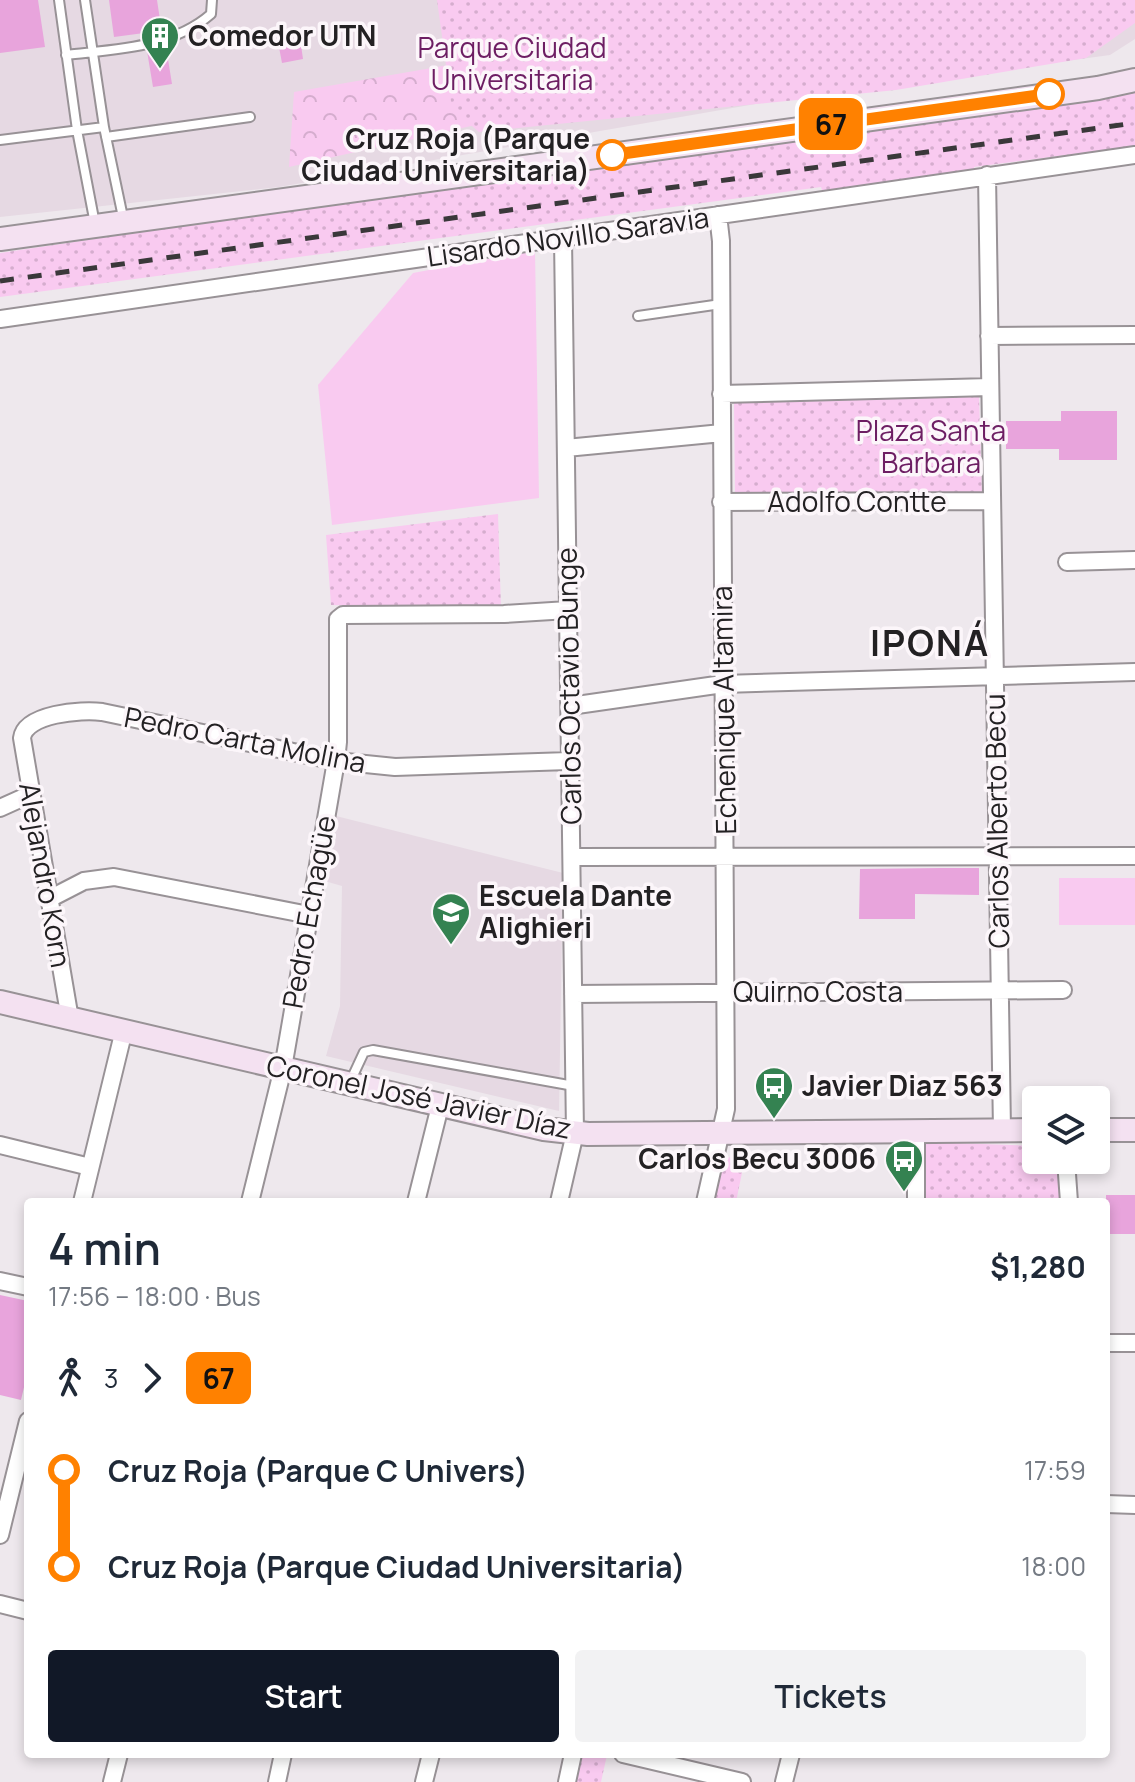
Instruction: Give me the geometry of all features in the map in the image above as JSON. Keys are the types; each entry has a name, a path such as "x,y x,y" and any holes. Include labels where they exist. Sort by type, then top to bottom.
{"main road":[{"path":"1049,94 1135,65"},
{"path":"0,239 1135,80"},
{"name":"Coronel José Javier Díaz","path":"0,1002 440,1106 575,1133 1022,1130"},
{"path":"1110,1130 1135,1130"}],"street":[{"name":"Lisardo Novillo Saravia","path":"0,319 1135,155"},
{"name":"Carlos Alberto Becu","path":"987,175 1002,1130"},
{"name":"Echenique Altamira","path":"706,1198 726,1109 718,215"},
{"name":"Carlos Octavio Bunge","path":"560,1198 575,1133 563,238"},
{"path":"989,336 1135,335"},
{"path":"721,394 990,387"},
{"path":"566,448 722,433"},
{"name":"Adolfo Contte","path":"721,502 992,501"},
{"path":"1067,562 1135,560"},
{"name":"Pedro Echagüe","path":"251,1198 283,1068 336,761 338,619 343,615 504,614 568,610"},
{"path":"570,706 723,684 1135,672"},
{"name":"Pedro Carta Molina","path":"23,731 33,722 88,710 336,761 395,767 569,761"},
{"name":"Alejandro Korn","path":"23,731 70,1019"},
{"path":"0,808 31,794"},
{"path":"572,857 1135,856"},
{"path":"51,898 84,881 114,877 309,915"},
{"name":"Quirno Costa","path":"573,994 1063,990"},
{"path":"83,1198 124,1030"},
{"path":"417,1198 440,1106"},
{"path":"916,1130 916,1198"},
{"path":"0,1145 90,1167"},
{"path":"1067,1174 1069,1198"},
{"path":"0,1281 24,1286"},
{"path":"1110,1343 1135,1343"},
{"path":"0,1535 24,1437"},
{"path":"1110,1504 1135,1505"},
{"path":"0,1604 24,1610"},
{"path":"112,1782 118,1758"},
{"path":"277,1782 282,1758"},
{"path":"424,1782 430,1758"},
{"path":"567,1782 572,1758"},
{"path":"640,1758 742,1782"},
{"path":"784,1782 790,1758"}],"lane":[{"path":"59,0 77,130 96,226"},
{"path":"85,0 104,127 124,222"},
{"path":"66,55 169,40 211,14 212,0"},
{"path":"106,137 250,117"},
{"path":"0,140 104,127"},
{"path":"638,316 721,304"},
{"path":"350,1083 364,1052 373,1050 575,1087"}],"shaded area":[{"path":"0,0 1135,0 1135,39 1110,55 772,101 279,187 0,217"},
{"name":"Escuela Dante Alighieri","path":"332,815 563,873 559,1111 326,1056 340,1006 342,886 321,880"}],"green space":[{"name":"Parque Ciudad Universitaria","path":"437,0 1135,0 1135,23 1086,58 896,90 479,132 452,109"},
{"path":"1030,0 289,167 294,92 545,48"},
{"path":"1135,84 1135,146 974,167 975,173 823,193 821,187 0,297 0,253"},
{"path":"535,250 539,498 332,525 318,385 413,273"},
{"name":"Plaza Santa Barbara","path":"979,395 982,496 735,495 734,403"},
{"path":"498,514 501,609 331,605 326,535"},
{"path":"1059,878 1135,878 1135,925 1059,925"},
{"path":"925,1142 1022,1145 1022,1174 1059,1174 1061,1198 925,1198"},
{"path":"721,1157 745,1158 737,1198 711,1198"},
{"path":"578,1758 606,1758 601,1782 572,1782"}],"building":[{"path":"0,0 38,0 45,47 0,53"},
{"path":"109,0 157,0 162,33 145,37 144,33 114,37"},
{"path":"300,38 303,59 282,63 278,42"},
{"name":"Comedor UTN","path":"164,47 172,84 153,87 147,51"},
{"path":"1061,411 1117,411 1117,460 1059,460 1059,449 1006,449 1006,421 1061,421"},
{"path":"979,868 979,895 915,894 915,919 859,919 860,869"},
{"path":"1106,1195 1135,1195 1135,1234 1110,1234 1110,1198"},
{"path":"0,1295 24,1300 24,1387 21,1400 0,1395"}],"railway":[{"path":"0,281 1135,123"}],"bus line":[{"name":"67","path":"612,155 1049,94"}],"place":[{"name":"Comedor UTN","path":"160,70"},
{"name":"Cruz Roja (Parque Ciudad Universitaria)","path":"612,155"},
{"name":"Escuela Dante Alighieri","path":"451,946"},
{"name":"Javier Diaz 563","path":"774,1120"},
{"name":"Carlos Becu 3006","path":"904,1193"}],"district":[{"name":"IPONÁ","path":"930,643"}]}
